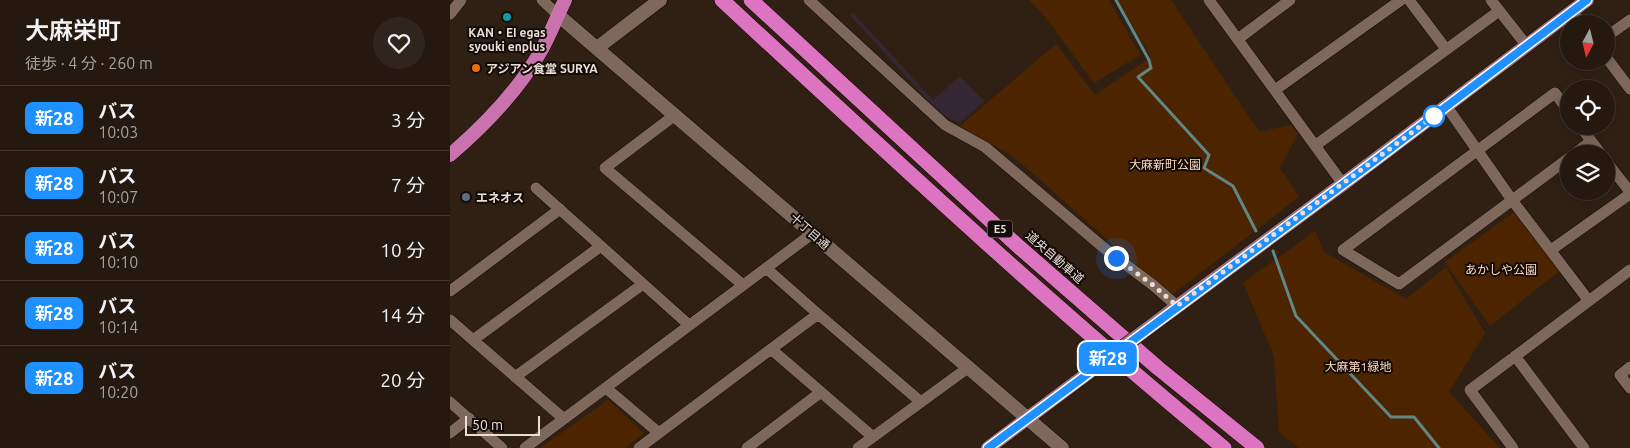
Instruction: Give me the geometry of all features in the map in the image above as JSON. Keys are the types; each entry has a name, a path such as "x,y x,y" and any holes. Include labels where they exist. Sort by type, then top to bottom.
{"highway":[{"path":"450,155 489,118 523,78 542,50 565,0"},
{"name":"E5","path":"722,0 1007,261 1147,384 1224,448"},
{"name":"道央自動車道","path":"751,0 1019,247 1158,368 1257,448"}],"main road":[{"path":"988,448 1447,106 1579,4"}],"street":[{"path":"450,14 461,0"},
{"path":"542,0 558,15"},
{"path":"597,48 660,0"},
{"path":"809,0 945,125 985,147 1097,242 1153,285 1172,310"},
{"path":"1209,0 1343,184"},
{"path":"1238,39 1290,0"},
{"path":"1275,90 1401,0"},
{"path":"1409,0 1446,50"},
{"path":"1491,0 1526,46"},
{"path":"1316,145 1499,10"},
{"name":"十丁目通","path":"558,15 1062,448"},
{"path":"1615,31 1630,20"},
{"path":"1615,69 1630,89"},
{"path":"1560,100 1555,93 1343,250 1399,284 1560,165"},
{"path":"1447,106 1512,200 1590,301"},
{"path":"675,114 605,168 743,285"},
{"path":"1587,135 1594,145"},
{"path":"1586,145 1591,141"},
{"path":"1551,250 1630,193 1615,173"},
{"path":"536,188 689,326"},
{"path":"450,291 560,209"},
{"path":"525,448 813,233"},
{"path":"473,340 601,246"},
{"path":"766,268 922,402"},
{"path":"1514,448 1470,390 1630,270"},
{"path":"515,377 643,284"},
{"path":"639,448 818,314"},
{"path":"450,320 564,419"},
{"path":"771,349 873,437"},
{"path":"1515,356 1584,448"},
{"path":"858,448 969,367"},
{"path":"1630,367 1620,375 1630,388"},
{"path":"606,388 659,433"},
{"path":"748,448 821,392"},
{"path":"450,402 502,448"},
{"path":"450,433 468,418"}],"shaded area":[{"path":"853,13 933,100 960,76 984,101 960,123 941,115 850,15"}],"green space":[{"path":"1029,0 1109,0 1140,55 1094,83 1046,18"},
{"name":"大麻新町公園","path":"1118,0 1171,0 1259,132 1291,125 1298,133 1280,168 1299,197 1173,294 1134,263 1014,157 960,126 1056,44 1095,95 1151,57"},
{"name":"あかしや公園","path":"1514,212 1559,271 1490,326 1445,262"},
{"name":"大麻第1緑地","path":"1315,231 1324,252 1406,299 1446,267 1485,333 1449,392 1500,448 1299,448 1279,432 1274,356 1243,283"},
{"path":"608,400 644,433 625,448 540,448"}],"waterway":[{"path":"1116,0 1149,60 1151,68 1138,77 1209,155 1204,168 1233,186 1256,231"},
{"path":"1273,251 1296,316 1391,417 1414,417 1439,448"}],"bus line":[{"name":"新28","path":"988,448 1373,162 1587,0"}],"place":[{"name":"KAN・EI egas syouki enplus","path":"507,17"},
{"name":"アジアン食堂 SURYA","path":"476,68"},
{"name":"エネオス","path":"466,197"}],"route":[{"path":"1116,258 1153,285 1177,306 1434,116"}]}
